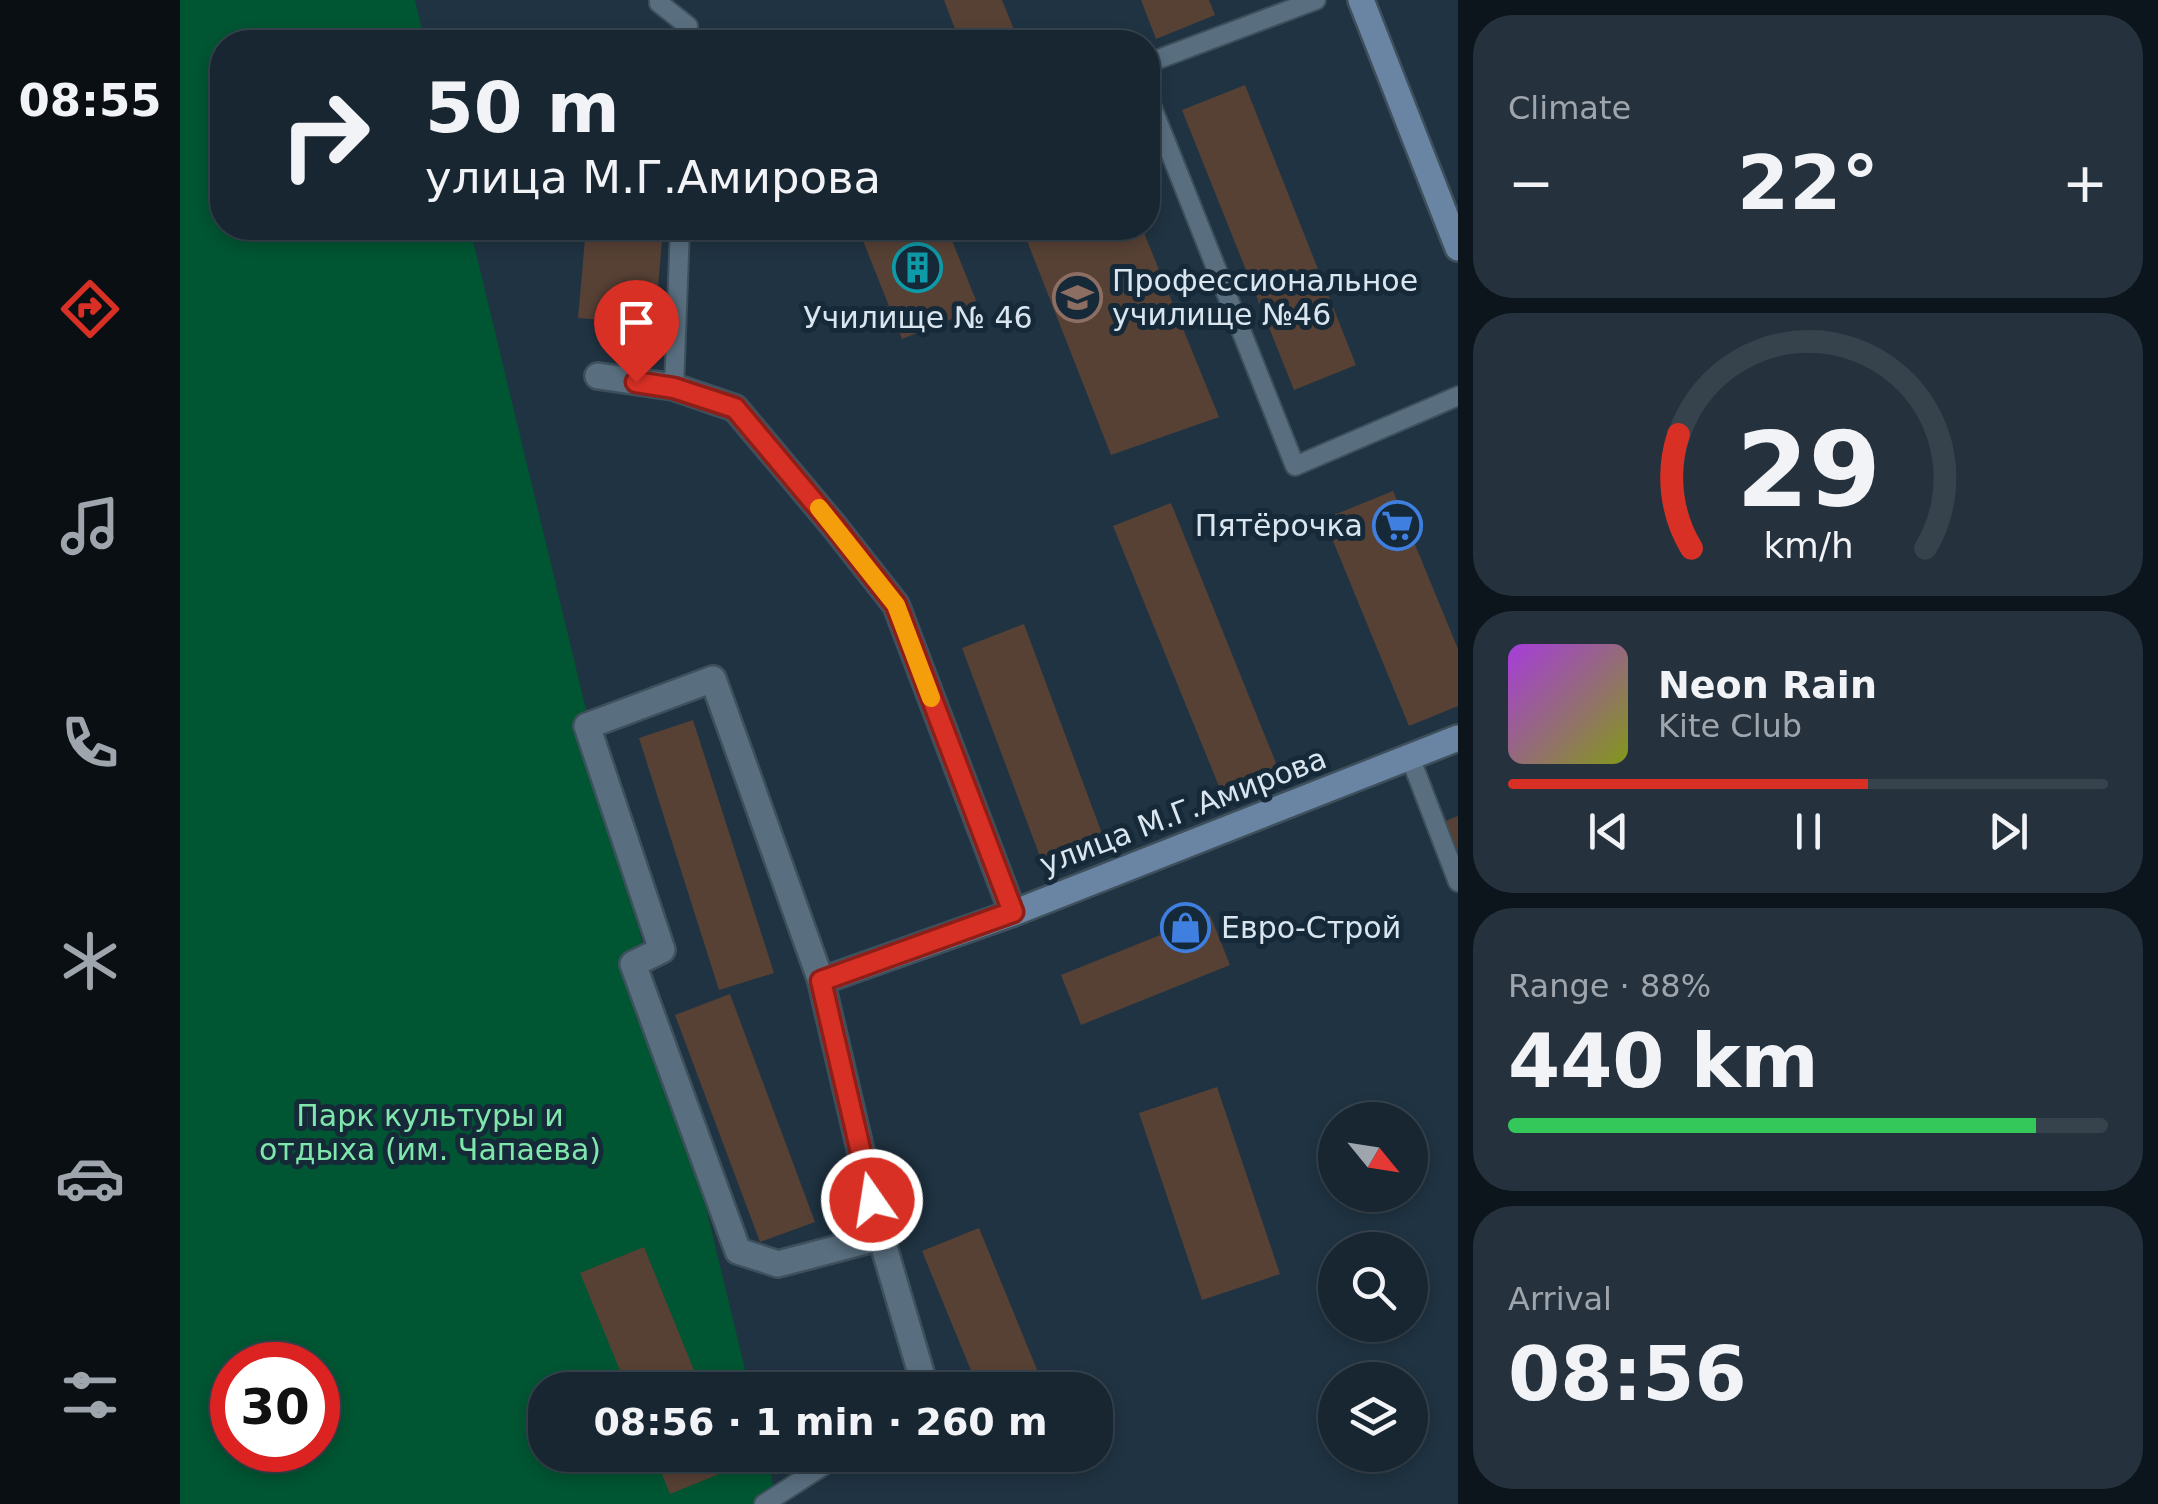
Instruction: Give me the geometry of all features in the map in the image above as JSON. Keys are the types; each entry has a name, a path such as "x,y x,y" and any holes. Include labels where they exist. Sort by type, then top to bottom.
{"street":[{"path":"1362,0 1458,248"},
{"path":"598,376 674,388 735,408 896,605 1013,912"},
{"path":"880,1236 778,1264 738,1251 632,964 662,950 587,726 713,679 821,981 880,1236 921,1372"},
{"name":"улица М.Г.Амирова","path":"821,981 1013,912 1458,738"}],"lane":[{"path":"658,0 688,30"},
{"path":"1160,58 1316,0"},
{"path":"1160,128 1295,466 1458,396"},
{"path":"674,388 680,240"},
{"path":"1410,756 1458,882"},
{"path":"764,1504 814,1472"}],"green space":[{"name":"Парк культуры и отдыха (им. Чапаева)","path":"180,0 415,0 422,30 210,30 210,240 473,240 746,1372 528,1372 528,1472 770,1472 778,1504 180,1504"}],"building":[{"path":"944,0 1002,0 1014,30 955,30"},
{"path":"1141,0 1209,0 1215,15 1160,37 1160,30 1153,30"},
{"path":"1245,85 1356,365 1294,390 1182,110"},
{"path":"585,240 662,240 655,324 578,318"},
{"name":"Училище № 46","path":"863,240 952,240 979,308 902,339"},
{"path":"1027,240 1147,240 1219,417 1111,455"},
{"path":"1393,491 1458,649 1458,706 1409,726 1324,519"},
{"path":"1171,503 1284,783 1227,806 1113,526"},
{"path":"1024,624 1107,847 1045,870 962,648"},
{"path":"693,720 774,973 719,990 639,738"},
{"path":"1458,816 1458,855 1445,821"},
{"path":"1210,915 1230,965 1081,1025 1061,975"},
{"path":"730,994 815,1222 760,1242 675,1015"},
{"path":"1217,1087 1280,1274 1202,1300 1139,1113"},
{"path":"979,1228 1038,1372 972,1372 922,1251"},
{"path":"644,1247 695,1372 621,1372 580,1273"},
{"path":"661,1472 724,1472 670,1494"}],"slow traffic":[{"path":"819,508 896,605 931,698"}],"place":[{"name":"Училище № 46","path":"918,268"},
{"name":"Профессиональное училище №46","path":"1077,297"},
{"name":"Пятёрочка","path":"1398,525"},
{"name":"Евро-Строй","path":"1186,927"}],"route":[{"path":"636,382 674,388 735,408 896,605 1013,912 821,981 872,1200"}]}
